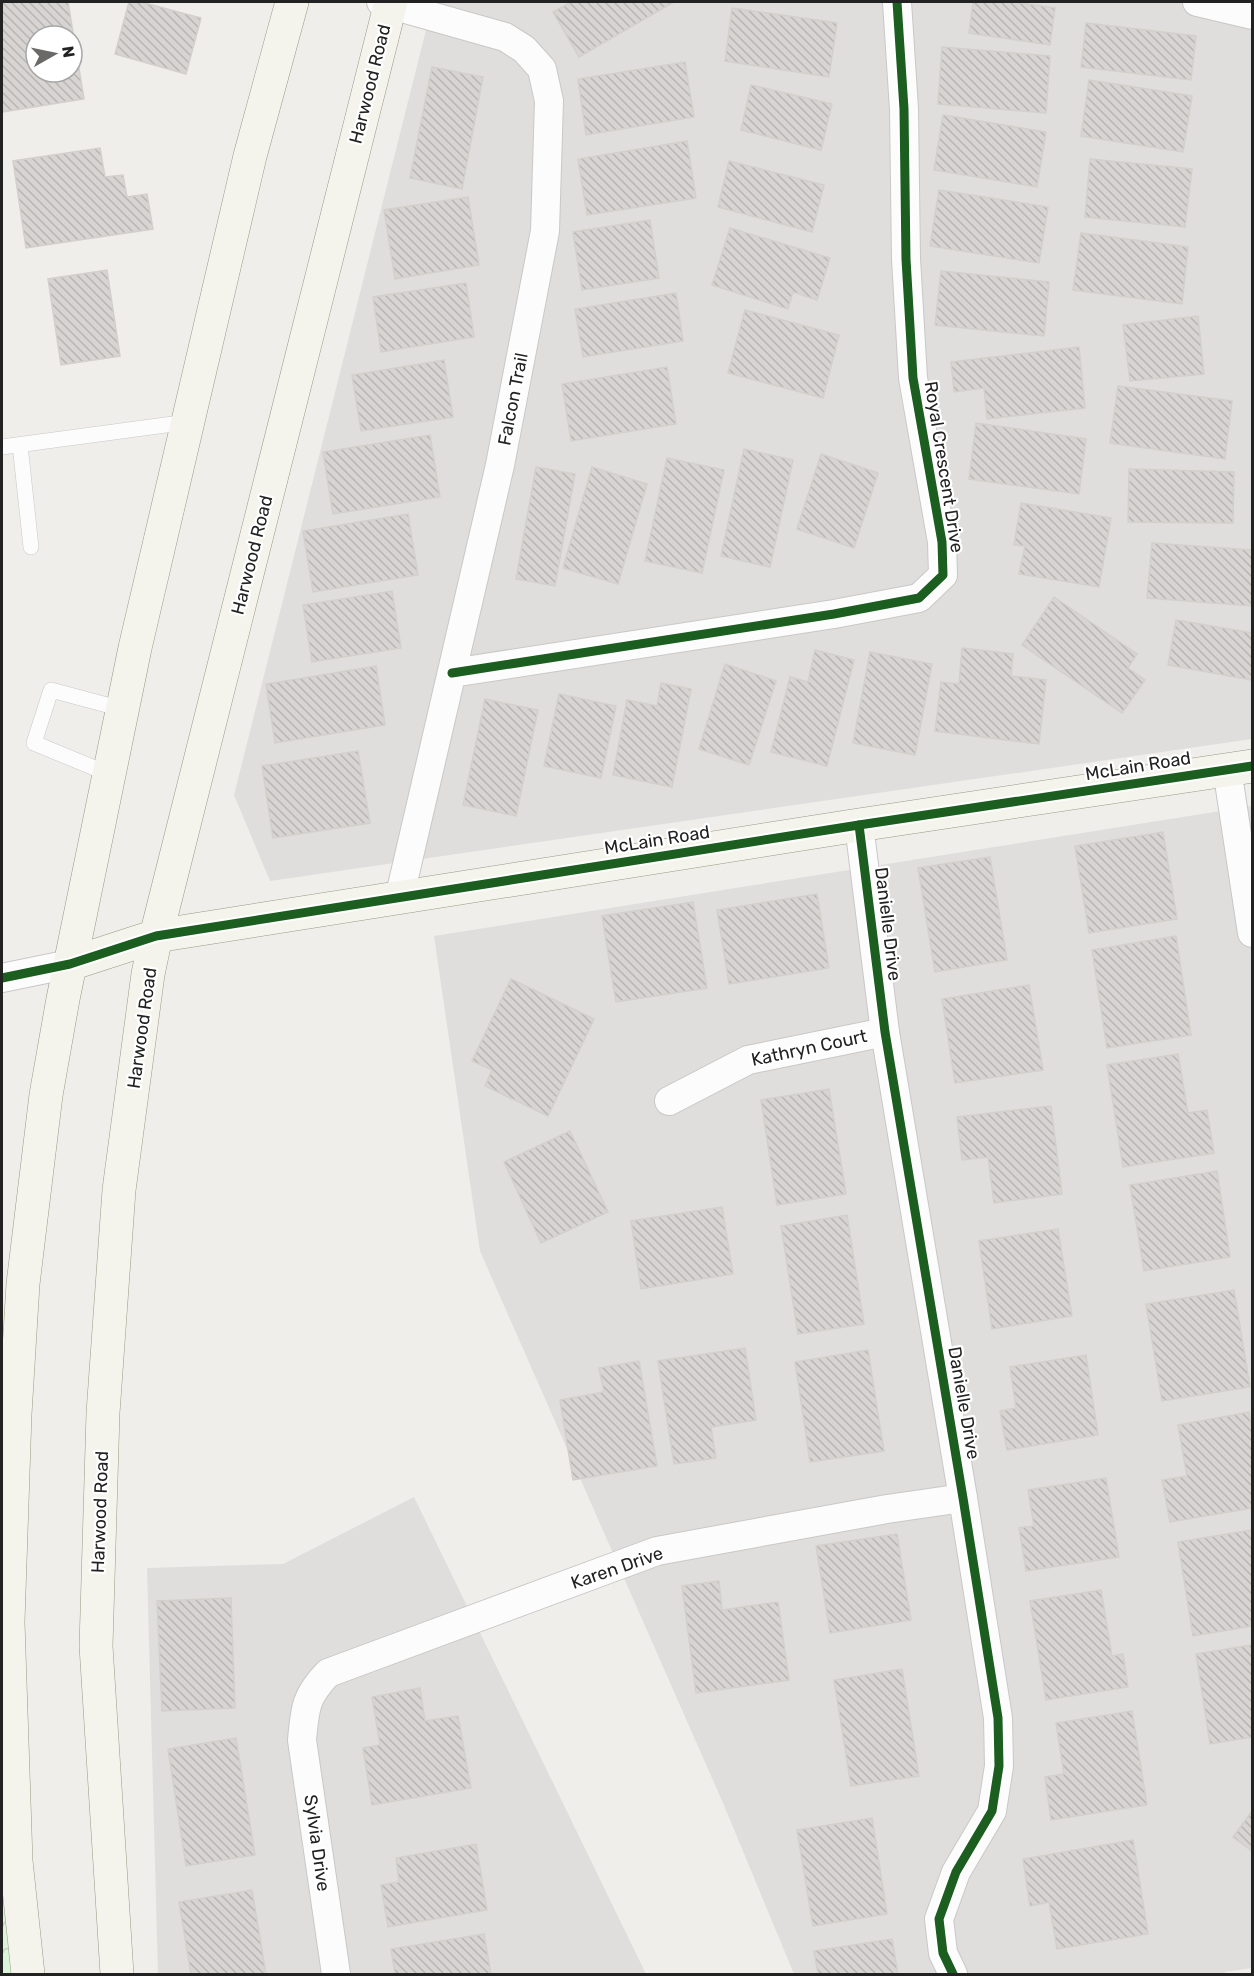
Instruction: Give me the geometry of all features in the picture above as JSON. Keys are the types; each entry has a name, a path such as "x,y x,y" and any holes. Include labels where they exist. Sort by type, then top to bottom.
{"main road":[{"path":"28,1974 10,1884 6,1533 23,1284 46,1095 70,964 122,710 250,156 292,2"},
{"name":"Harwood Road","path":"117,1974 96,1646 103,1424 119,1190 148,974 387,2"},
{"name":"McLain Road","path":"70,964 156,936 1240,767"}],"street":[{"name":"Falcon Trail","path":"387,2 505,37 524,49 542,69 549,101 545,231 500,465 399,899"},
{"name":"Royal Crescent Drive","path":"452,673 834,614 919,598 943,575 942,542 913,378 906,259 904,109 897,2"},
{"path":"1197,2 1252,15"},
{"path":"1240,767 1252,933"},
{"name":"Danielle Drive","path":"859,825 885,1032 998,1718 999,1766 992,1811 956,1872 939,1919 943,1953 953,1974"},
{"path":"2,978 70,964"},
{"name":"Kathryn Court","path":"669,1101 748,1060 885,1032"},
{"name":"Karen Drive","path":"304,1712 313,1689 328,1673 657,1551 887,1509 963,1498"},
{"name":"Sylvia Drive","path":"304,1712 302,1740 336,1974"}],"lane":[{"path":"2,447 188,423"},
{"path":"20,445 31,547"},
{"path":"109,774 34,743 51,690 122,710"}],"shaded area":[{"path":"433,2 1252,2 1252,739 270,881 234,795"},
{"path":"1252,806 1252,1968 1225,1972 1225,1974 794,1974 723,1803 480,1251 434,936"},
{"path":"414,1497 646,1974 158,1974 147,1568 283,1564"}],"green space":[{"path":"2,1798 26,1974 2,1974"}],"building":[{"path":"2,2 68,2 72,24 24,24 24,84 82,84 84,99 2,112"},
{"path":"129,2 141,2 201,18 186,74 115,54"},
{"path":"571,2 674,2 579,57 553,12"},
{"path":"973,2 1015,2 1055,8 1050,45 969,33"},
{"path":"732,8 837,23 829,77 725,61"},
{"path":"1086,23 1196,36 1191,80 1081,67"},
{"path":"942,47 1050,56 1046,113 938,104"},
{"path":"685,62 694,117 586,135 578,79"},
{"path":"432,67 483,77 462,189 410,178"},
{"path":"1089,80 1192,96 1183,152 1081,136"},
{"path":"751,85 832,104 821,150 741,130"},
{"path":"943,115 1046,132 1037,187 934,170"},
{"path":"687,141 696,198 587,215 578,159"},
{"path":"100,148 105,177 123,175 127,197 147,194 153,229 26,248 13,161"},
{"path":"1090,159 1192,169 1185,227 1085,217"},
{"path":"729,161 824,185 812,232 718,207"},
{"path":"939,190 1048,207 1039,263 930,246"},
{"path":"468,197 479,265 395,279 384,210"},
{"path":"650,220 659,278 582,290 573,232"},
{"path":"730,228 830,258 817,300 793,292 788,309 712,285"},
{"path":"1081,233 1188,247 1182,304 1073,290"},
{"path":"107,270 120,356 61,365 48,279"},
{"path":"941,271 1049,282 1044,336 935,325"},
{"path":"466,283 474,337 381,352 373,297"},
{"path":"676,293 683,341 583,357 575,309"},
{"path":"745,310 839,335 823,398 728,373"},
{"path":"1198,316 1204,374 1130,381 1123,325"},
{"path":"1079,347 1085,408 987,419 984,388 954,392 951,362"},
{"path":"444,360 453,417 361,431 352,375"},
{"path":"667,367 676,424 571,441 562,384"},
{"path":"1118,386 1232,401 1225,459 1110,443"},
{"path":"976,423 1086,439 1079,494 969,479"},
{"path":"430,435 440,497 333,514 323,452"},
{"path":"744,449 793,460 770,567 721,556"},
{"path":"821,454 878,473 854,548 797,529"},
{"path":"667,458 724,470 702,573 645,561"},
{"path":"536,467 575,474 555,586 516,579"},
{"path":"592,467 647,484 618,584 563,568"},
{"path":"1129,469 1234,472 1233,523 1128,522"},
{"path":"1021,503 1111,518 1099,587 1019,574 1025,546 1014,545"},
{"path":"408,514 418,575 313,592 303,531"},
{"path":"1152,543 1252,550 1252,606 1147,598"},
{"path":"392,591 401,648 312,662 303,605"},
{"path":"1054,597 1137,654 1128,668 1145,680 1122,713 1022,645"},
{"path":"1176,620 1252,633 1252,680 1168,665"},
{"path":"962,648 1013,654 1011,676 1046,680 1039,744 935,731 941,682 959,684"},
{"path":"815,650 854,660 827,766 771,752 790,677 808,682"},
{"path":"870,652 932,664 915,755 853,743"},
{"path":"725,664 776,681 749,765 699,749"},
{"path":"376,666 385,725 275,743 266,684"},
{"path":"661,683 691,689 672,787 613,775 627,700 657,706"},
{"path":"559,694 616,706 601,778 544,766"},
{"path":"485,699 538,710 516,816 463,805"},
{"path":"358,751 370,823 273,838 262,766"},
{"path":"1163,832 1177,919 1089,933 1075,846"},
{"path":"990,857 1007,960 935,972 918,868"},
{"path":"817,894 829,968 729,984 717,910"},
{"path":"693,902 707,988 616,1002 602,916"},
{"path":"1176,936 1191,1035 1107,1048 1092,950"},
{"path":"511,979 594,1019 548,1116 485,1086 492,1070 472,1061"},
{"path":"1029,985 1043,1070 955,1083 942,999"},
{"path":"1178,1054 1188,1113 1207,1110 1214,1153 1123,1167 1107,1065"},
{"path":"829,1089 846,1194 777,1205 761,1100"},
{"path":"1051,1106 1062,1194 994,1203 988,1157 962,1160 957,1117"},
{"path":"570,1131 608,1212 541,1243 504,1162"},
{"path":"1217,1171 1230,1257 1144,1271 1130,1185"},
{"path":"722,1207 733,1274 641,1289 631,1221"},
{"path":"847,1215 864,1324 798,1334 781,1226"},
{"path":"1058,1229 1072,1316 992,1329 979,1241"},
{"path":"1234,1290 1250,1387 1162,1401 1146,1304"},
{"path":"745,1348 756,1420 711,1427 716,1458 674,1464 658,1361"},
{"path":"868,1350 884,1451 810,1462 795,1362"},
{"path":"1086,1355 1098,1435 1007,1450 1000,1411 1016,1408 1010,1367"},
{"path":"639,1361 657,1466 573,1480 560,1400 604,1392 599,1368"},
{"path":"1249,1412 1252,1430 1252,1508 1170,1522 1162,1480 1187,1476 1178,1425"},
{"path":"1106,1478 1119,1557 1026,1571 1019,1528 1034,1526 1028,1490"},
{"path":"1252,1530 1252,1626 1193,1636 1178,1542"},
{"path":"897,1534 911,1620 830,1633 816,1546"},
{"path":"719,1581 722,1610 778,1602 789,1680 696,1693 682,1586"},
{"path":"1101,1590 1112,1656 1123,1654 1128,1687 1046,1700 1030,1601"},
{"path":"231,1598 235,1708 162,1711 157,1601"},
{"path":"1252,1645 1252,1737 1210,1744 1196,1654"},
{"path":"902,1669 919,1776 851,1786 834,1680"},
{"path":"420,1688 425,1721 458,1716 471,1788 372,1805 363,1748 380,1745 372,1697"},
{"path":"1132,1711 1147,1805 1051,1820 1045,1777 1064,1774 1056,1723"},
{"path":"236,1738 255,1855 186,1866 168,1749"},
{"path":"1252,1811 1252,1851 1233,1837"},
{"path":"872,1818 887,1914 813,1926 797,1830"},
{"path":"1133,1840 1148,1934 1057,1949 1049,1902 1030,1906 1023,1859"},
{"path":"476,1844 487,1910 388,1927 381,1885 399,1882 396,1858"},
{"path":"252,1890 266,1974 191,1974 179,1902"},
{"path":"484,1934 491,1974 395,1974 391,1949"},
{"path":"892,1939 898,1974 818,1974 814,1951"}],"cycle path":[{"path":"452,673 834,614 919,598 943,575 942,542 913,378 906,259 904,109 897,2"},
{"path":"2,978 70,964 156,936 859,825 1252,766"},
{"path":"859,825 885,1032 998,1718 999,1766 992,1811 956,1872 939,1919 943,1953 953,1974"}]}
